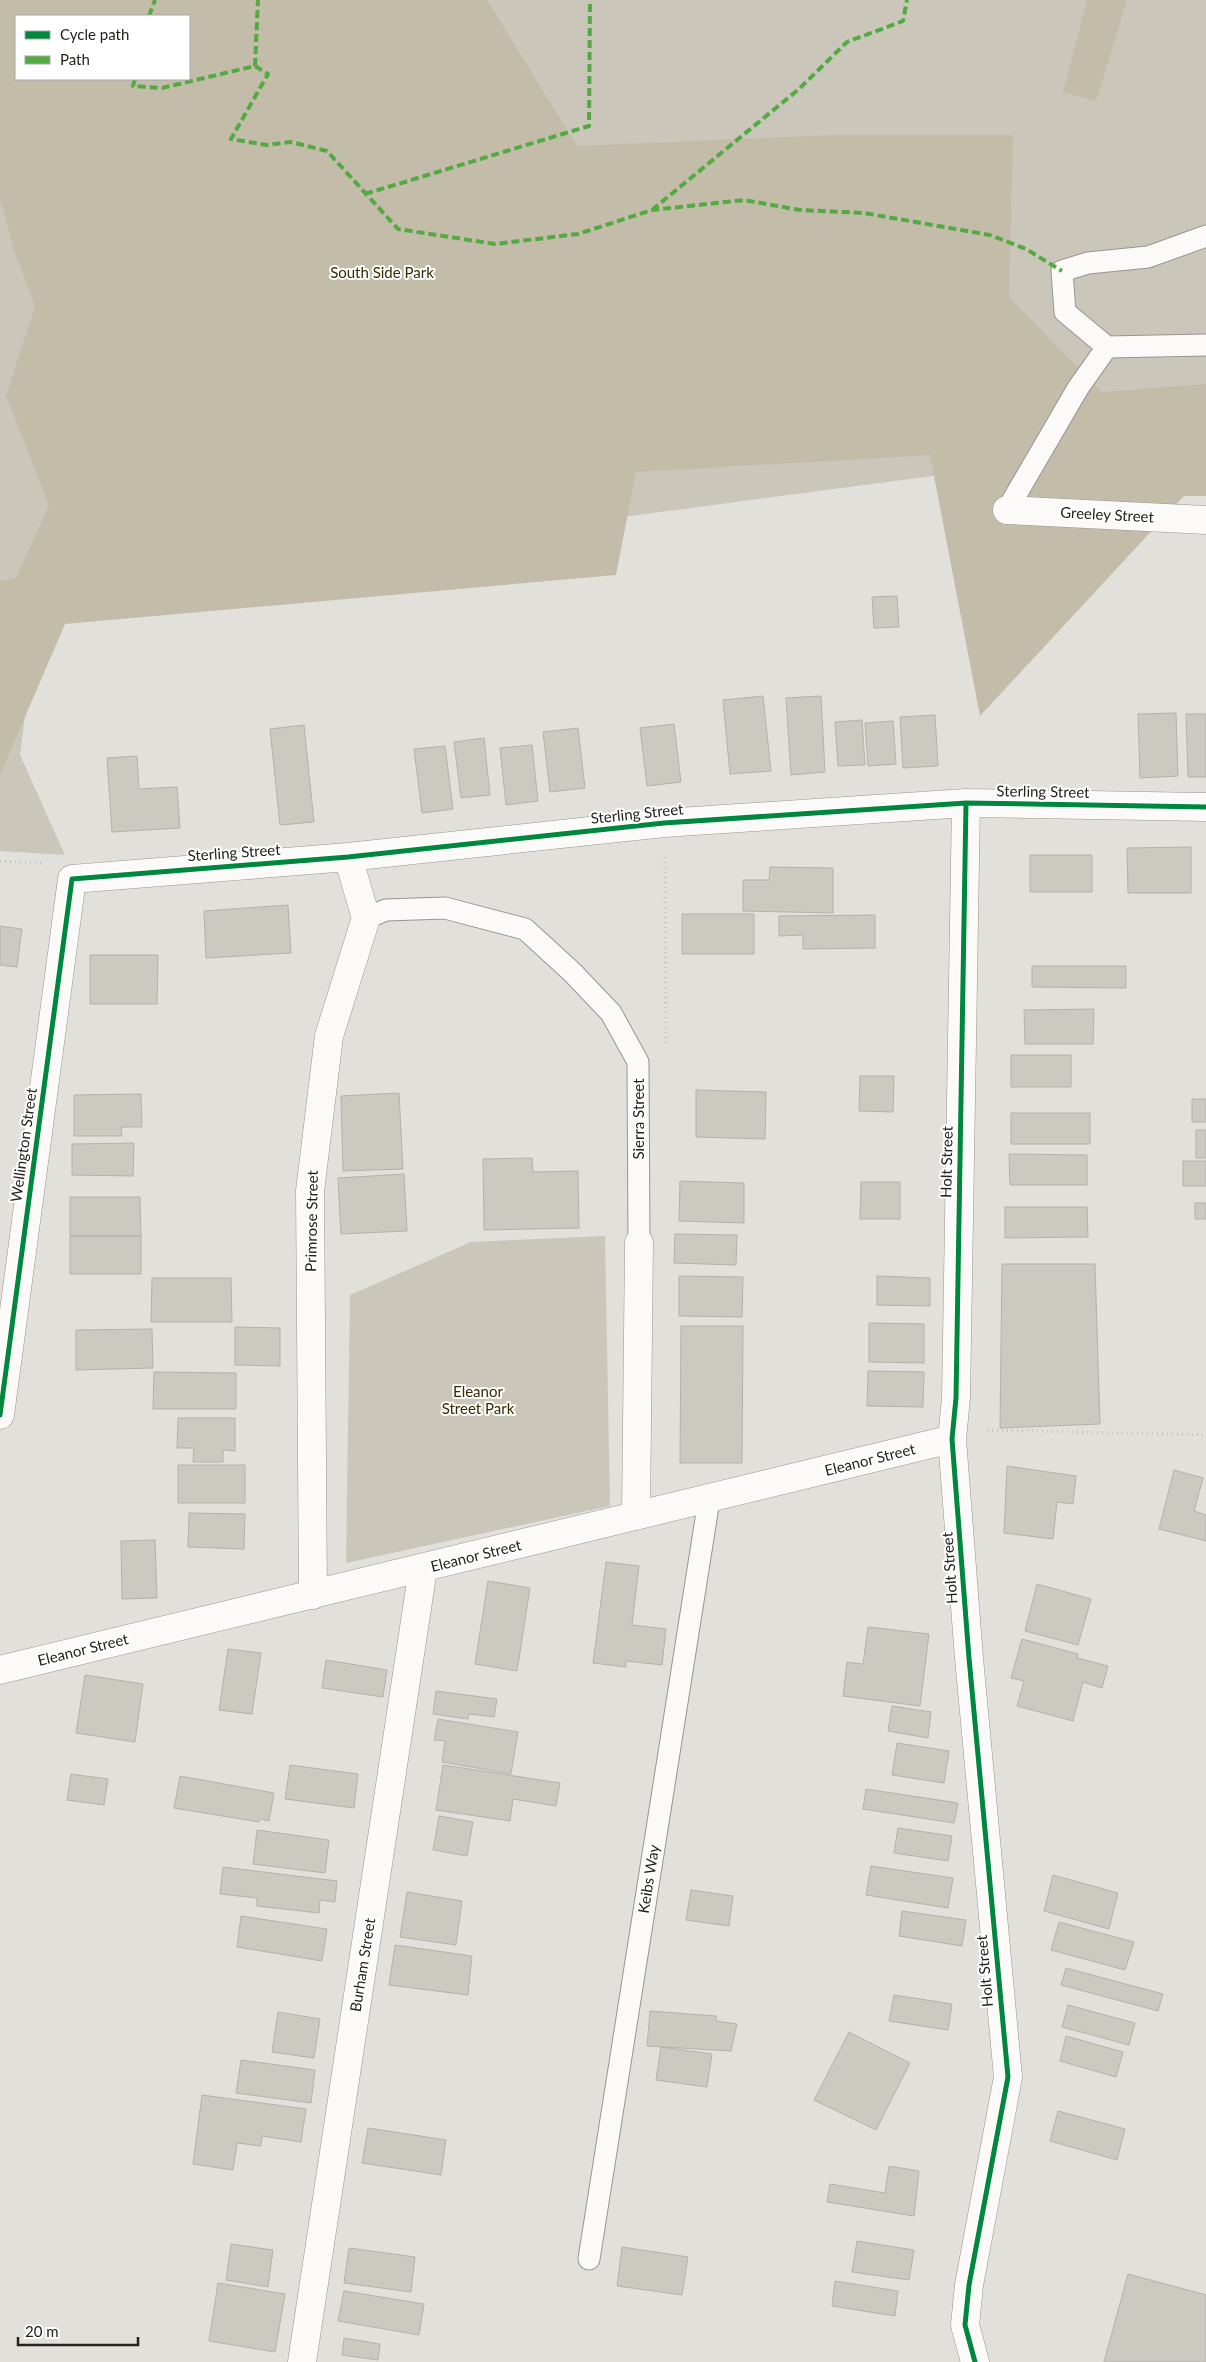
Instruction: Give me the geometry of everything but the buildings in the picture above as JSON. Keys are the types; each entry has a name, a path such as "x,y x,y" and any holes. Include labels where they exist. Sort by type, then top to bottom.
{"street":[{"name":"Greeley Street","path":"1007,510 1206,520"},
{"name":"Sterling Street","path":"72,878 348,857 664,823 966,803 1206,807"},
{"name":"Holt Street","path":"966,803 956,1398 952,1439 969,1658 1008,2077 969,2284 966,2325 975,2362"},
{"path":"348,857 366,918"},
{"name":"Wellington Street","path":"0,1415 72,878"},
{"name":"Primrose Street","path":"313,1595 310,1191 329,1036 366,918"},
{"name":"Sierra Street","path":"636,1516 639,1243"},
{"name":"Eleanor Street","path":"0,1670 709,1500 952,1439"},
{"name":"Burham Street","path":"302,2362 423,1569"}],"lane":[{"path":"1206,236 1148,257 1088,263 1062,272 1065,312 1107,347 1206,345"},
{"path":"1007,510 1078,388 1107,347"},
{"name":"Sierra Street","path":"366,918 386,910 445,908 525,929 572,972 611,1013 638,1062 639,1243"},
{"name":"Keibs Way","path":"589,2259 709,1500"}],"path":[{"path":"665,849 666,1056"},
{"path":"979,1429 1206,1435"}],"green space":[{"name":"South Side Park","path":"0,0 1206,0 1206,477 1001,467 41,594 20,755 65,855 0,851"},
{"name":"South Side Park","path":"0,0 487,0 577,146 832,135 1013,135 1009,297 1102,392 1206,384 1206,496 1184,496 980,716 930,455 636,472 616,575 65,624 0,775 0,581 16,578 49,505 6,396 35,306 14,250 0,199"},
{"path":"1087,0 1127,0 1096,101 1063,92"},
{"name":"Eleanor Street Park","path":"605,1236 610,1506 346,1563 350,1295 471,1242"}],"marked path":[{"path":"149,15 155,0"},
{"path":"255,66 258,0"},
{"path":"365,194 589,126 590,0"},
{"path":"652,210 799,89 847,42 903,21 907,0"},
{"path":"135,80 133,86 162,88 255,66 268,74 231,139 267,145 291,142 327,151 398,229 495,244 578,234 652,210 744,200 800,210 864,213 990,235 1026,249 1062,271"}],"cycle path":[{"path":"966,803 956,1398 952,1439 969,1658 1008,2077 969,2285 965,2325 975,2362"},
{"path":"0,1415 72,879 348,857 664,823 966,803 1206,807"}]}
